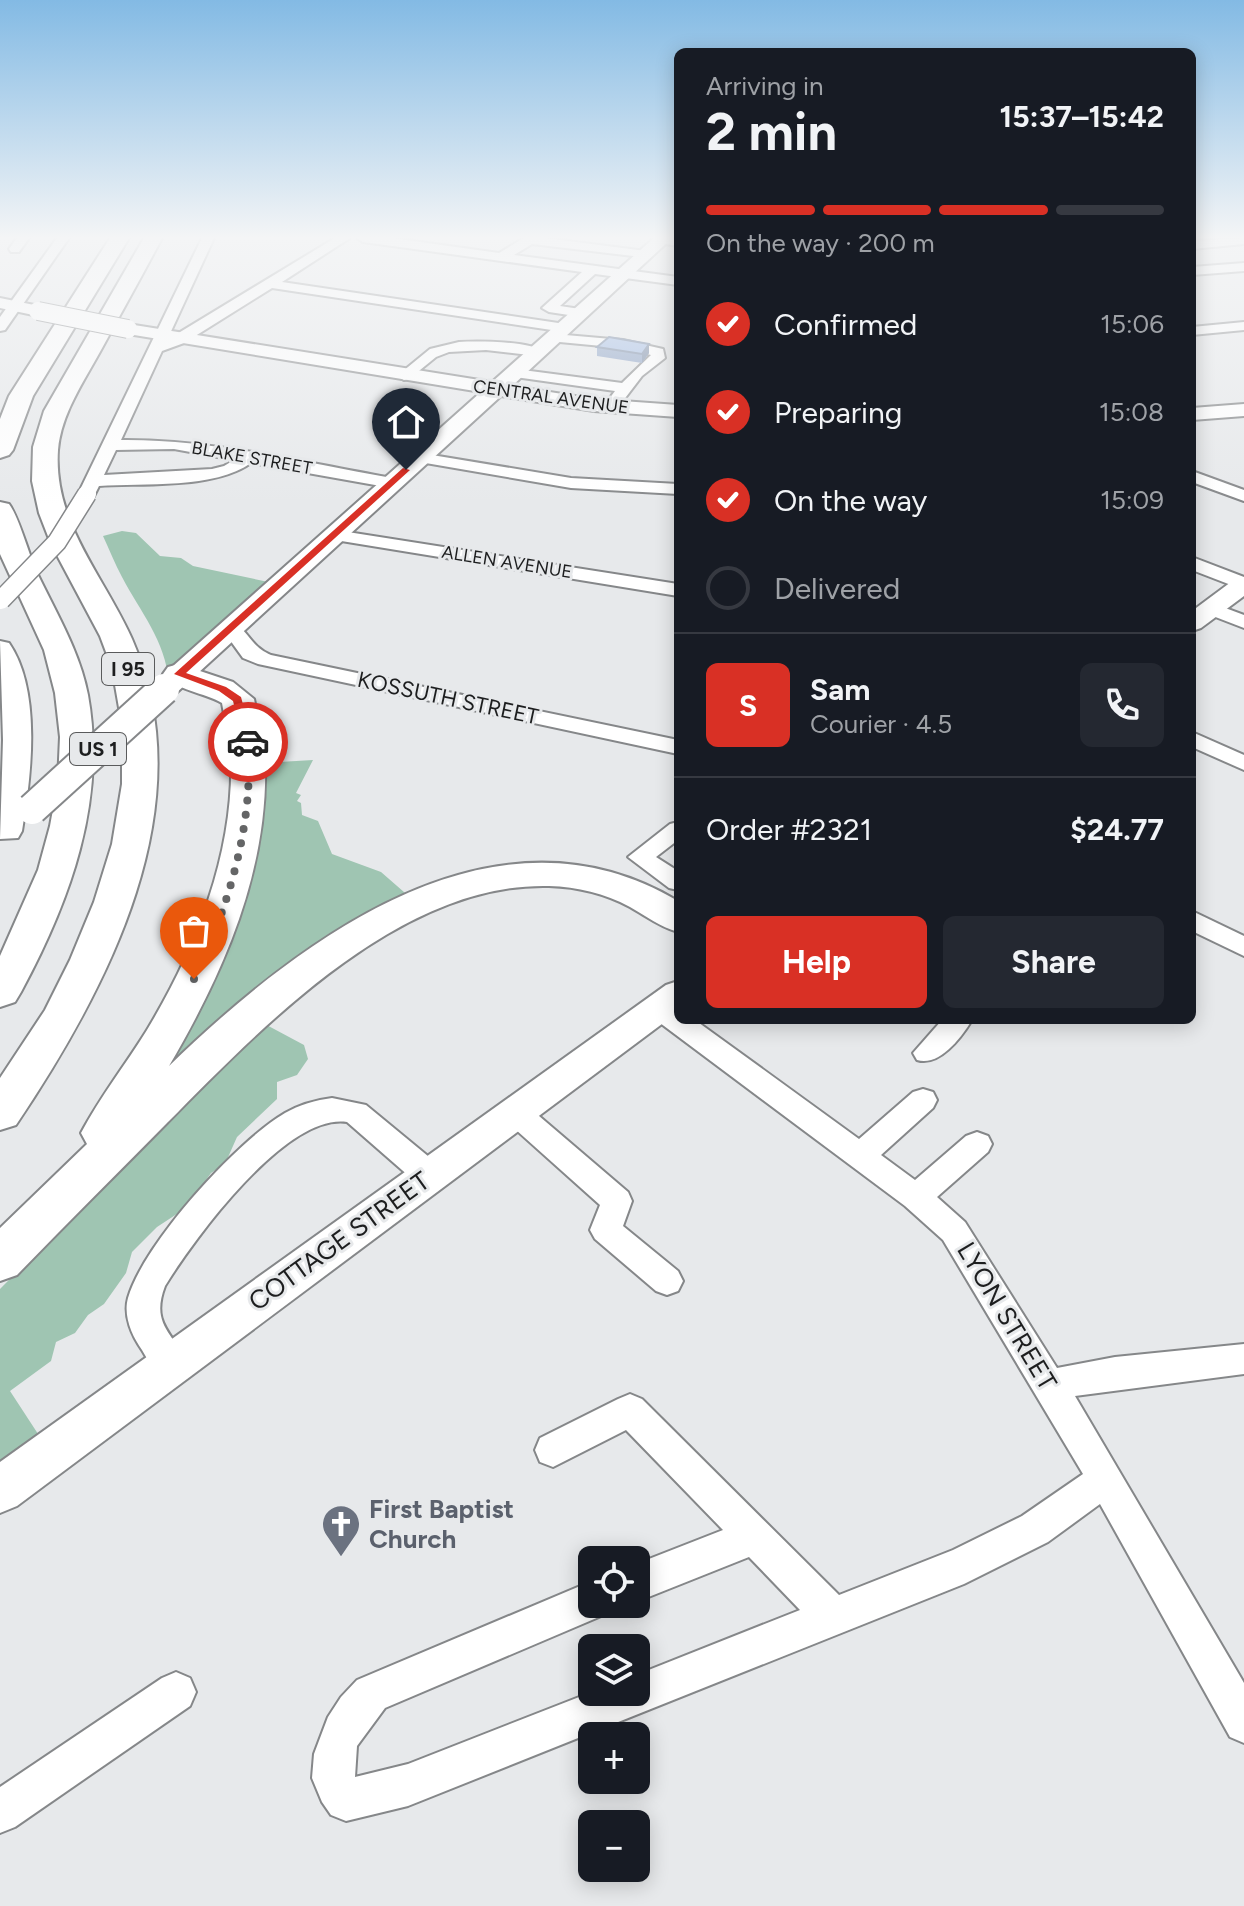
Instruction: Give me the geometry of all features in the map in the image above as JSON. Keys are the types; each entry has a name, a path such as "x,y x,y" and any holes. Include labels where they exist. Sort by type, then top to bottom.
{"highway":[{"path":"10,372 50,327"},
{"path":"0,450 15,408 65,327"},
{"name":"I 95","path":"0,1113 56,1025 92,952 122,876 136,815 140,736 128,670 114,632 60,533 45,491 43,462 46,436 56,411 103,327"},
{"name":"I 95","path":"0,510 12,547 64,664 73,704 77,750 73,800 60,856 38,916 0,992"},
{"path":"41,1219 90,1155 152,1057 201,963 233,878 244,826 249,778 248,743 238,699 231,694 172,682"},
{"path":"0,1260 256,1009 324,957 398,915 480,882 545,873 591,878 622,887 674,917"}],"main road":[{"name":"CENTRAL AVENUE","path":"118,327 166,341 611,407 674,411"},
{"name":"US 1","path":"4,834 566,327"},
{"path":"1196,414 1244,410"},
{"path":"1202,616 1244,584"},
{"path":"0,649 11,685 17,726 16,791 4,834"},
{"name":"COTTAGE STREET","path":"0,1490 668,1000"}],"street":[{"path":"1,600 57,542 90,488 172,327"},
{"path":"166,341 191,327"},
{"path":"536,327 583,354"},
{"path":"1196,331 1234,327"},
{"path":"404,376 434,353 446,348 487,347 553,339"},
{"path":"557,379 583,354 623,344 658,352 658,358 631,372 625,388 611,407"},
{"path":"515,373 625,388"},
{"name":"BLAKE STREET","path":"110,445 174,444 392,483"},
{"path":"90,488 230,470 249,456"},
{"path":"420,458 571,483 674,489"},
{"path":"102,463 166,461 230,470"},
{"path":"1196,478 1244,496"},
{"name":"ALLEN AVENUE","path":"335,535 674,589"},
{"path":"1196,565 1244,584"},
{"path":"1202,616 1244,622"},
{"name":"KOSSUTH STREET","path":"232,629 250,654 265,660 674,746"},
{"path":"1196,741 1244,763"},
{"path":"674,832 640,857 674,879"},
{"path":"1196,922 1244,947"},
{"name":"LYON STREET","path":"698,1024 860,1156 916,1197 954,1231 1107,1481 1244,1723"},
{"path":"927,1053 954,1024"},
{"path":"860,1156 923,1100"},
{"path":"171,1364 150,1337 144,1319 144,1299 151,1283 222,1188 290,1124 328,1109 356,1113 429,1175"},
{"path":"515,1112 617,1201 606,1230 667,1281"},
{"path":"916,1197 977,1144"},
{"path":"1049,1385 1115,1373 1244,1359"},
{"path":"553,1450 630,1410 834,1617"},
{"path":"578,1606 371,1694 350,1716 334,1754 333,1781 346,1800 408,1785 1004,1547 1107,1481"},
{"path":"650,1577 755,1536"},
{"path":"0,1812 176,1692"}],"green space":[{"path":"122,531 136,533 160,556 181,558 193,566 278,584 169,682 163,653 103,536"},
{"path":"313,760 296,793 301,795 297,801 301,803 302,815 318,821 332,854 381,872 420,906 261,1022 304,1045 308,1059 297,1075 277,1082 277,1099 237,1137 225,1164 211,1173 186,1208 157,1227 132,1252 126,1273 104,1304 88,1315 75,1333 56,1342 51,1361 10,1391 57,1463 0,1507 0,1289 108,1180 157,1091 247,764"}],"building":[{"path":"609,337 649,344 642,354 597,347"}],"way so far":[{"path":"194,979 233,878 244,826 249,778 248,742"}],"place":[{"name":"First Baptist Church","path":"341,1558"}],"route":[{"path":"248,742 238,699 222,689 179,674 406,470"}]}
